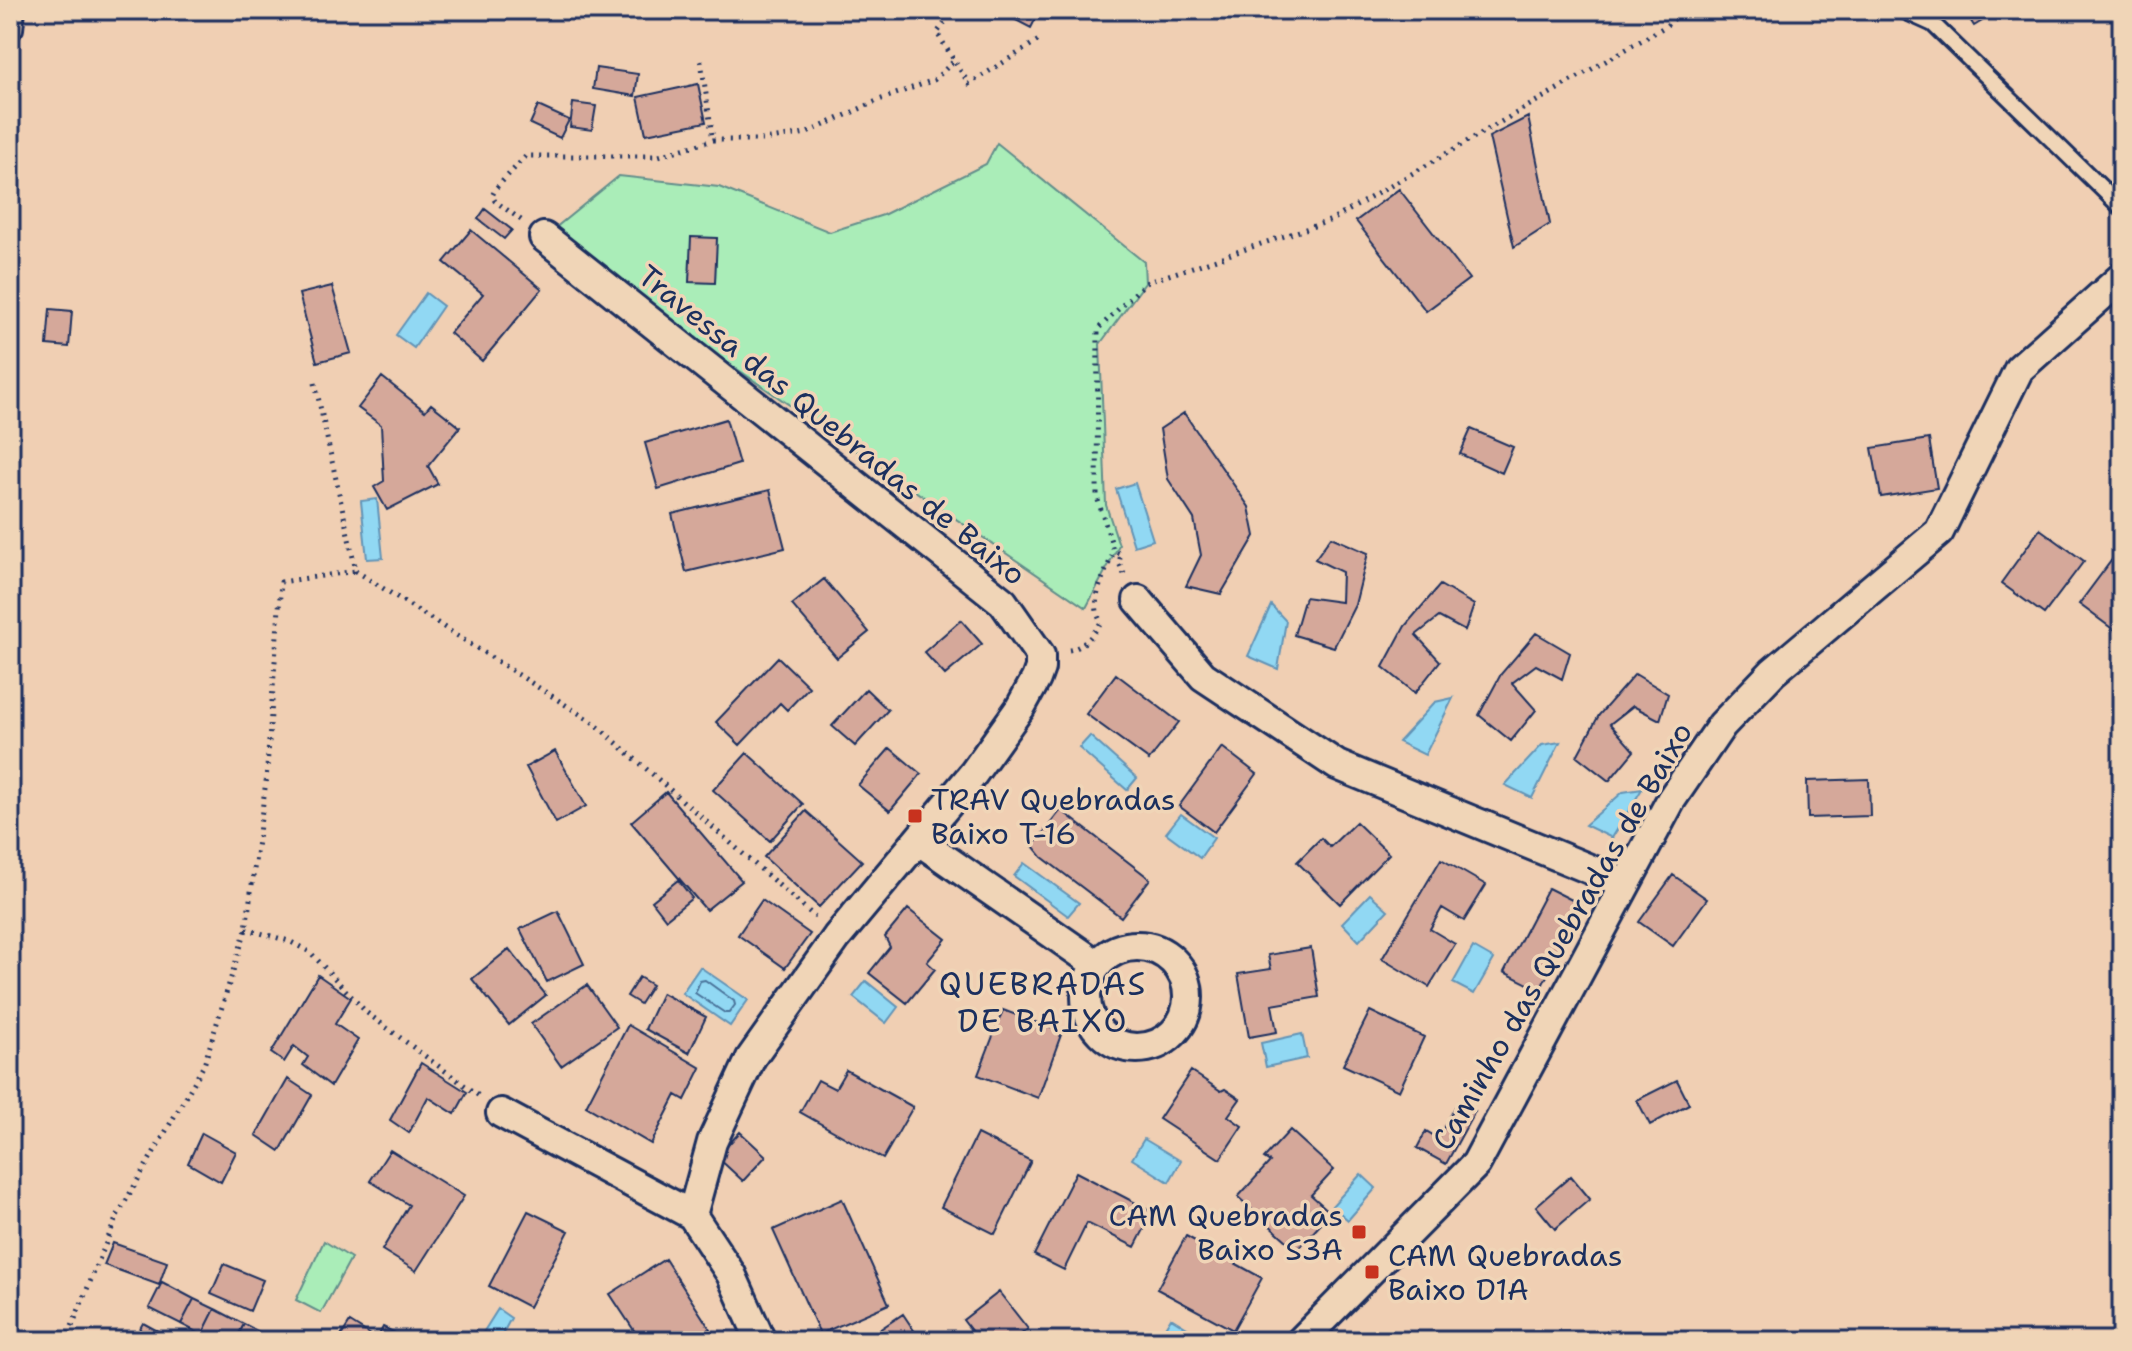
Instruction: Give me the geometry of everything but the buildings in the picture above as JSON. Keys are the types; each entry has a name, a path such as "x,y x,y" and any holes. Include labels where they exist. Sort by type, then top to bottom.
{"street":[{"name":"Travessa das Quebradas de Baixo","path":"544,237 1003,602 1040,655 1036,679 1020,708 973,774 837,937 751,1058 712,1142 692,1215"},
{"name":"Caminho das Quebradas de Baixo","path":"1301,1341 1476,1164 1671,800 1722,725 1773,672 1939,532 2019,369 2122,277"},
{"path":"1138,600 1203,676 1337,765 1626,884"},
{"path":"918,840 1096,964"},
{"path":"501,1113 692,1215 731,1274 761,1341"}],"lane":[{"path":"10,36 15,29 17,10"},
{"path":"1902,10 1933,24 2122,208"}],"path":[{"path":"954,10 937,33 969,84 1042,38"},
{"path":"1077,649 1101,622 1096,613 1097,594 1114,551 1097,497 1098,329 1145,283 1332,220 1666,26 1684,10"},
{"path":"544,237 492,196 526,156 659,156 713,140 764,140 807,133 879,100 934,80 955,60"},
{"path":"701,61 713,140"},
{"path":"315,383 356,571"},
{"path":"1114,551 1121,554 1119,563 1138,600"},
{"path":"66,1341 117,1216 204,1065 246,929 266,781 281,582 356,571 594,723 837,937"},
{"path":"246,929 289,941 310,952 367,1013 501,1113"}],"green space":[{"path":"997,143 1144,262 1145,283 1100,344 1106,505 1119,545 1086,608 544,237 619,176 719,187 830,232 883,215 986,164"},
{"path":"324,1241 351,1258 321,1313 296,1300"}],"water":[{"path":"426,293 443,306 414,348 396,335"},
{"path":"1135,483 1153,540 1134,546 1116,489"},
{"path":"377,499 383,558 367,559 361,501"},
{"path":"1271,605 1286,621 1278,669 1248,656"},
{"path":"1453,698 1425,755 1398,742 1435,702"},
{"path":"1090,736 1137,778 1127,790 1079,748"},
{"path":"1560,742 1532,798 1505,785 1542,745"},
{"path":"1642,789 1612,838 1585,825 1623,792"},
{"path":"1181,814 1214,838 1200,858 1166,833"},
{"path":"1024,863 1079,903 1068,916 1014,876"},
{"path":"1370,894 1388,910 1359,941 1342,923"},
{"path":"1473,947 1494,959 1474,994 1453,983"},
{"path":"700,967 748,1000 730,1026 682,993"},
{"path":"866,981 898,1007 886,1023 853,997"},
{"path":"1302,1034 1307,1058 1266,1067 1261,1043"},
{"path":"1144,1139 1181,1161 1169,1182 1132,1159"},
{"path":"1361,1174 1376,1188 1348,1220 1332,1206"},
{"path":"498,1309 511,1318 503,1333 516,1341 479,1339"},
{"path":"1171,1318 1208,1341 1158,1339"}],"place":[{"name":"TRAV Quebradas Baixo T-16","path":"915,816"},
{"name":"CAM Quebradas Baixo S3A","path":"1359,1232"},
{"name":"CAM Quebradas Baixo D1A","path":"1372,1272"}],"district":[{"name":"QUEBRADAS DE BAIXO","path":"1043,1002"}]}
